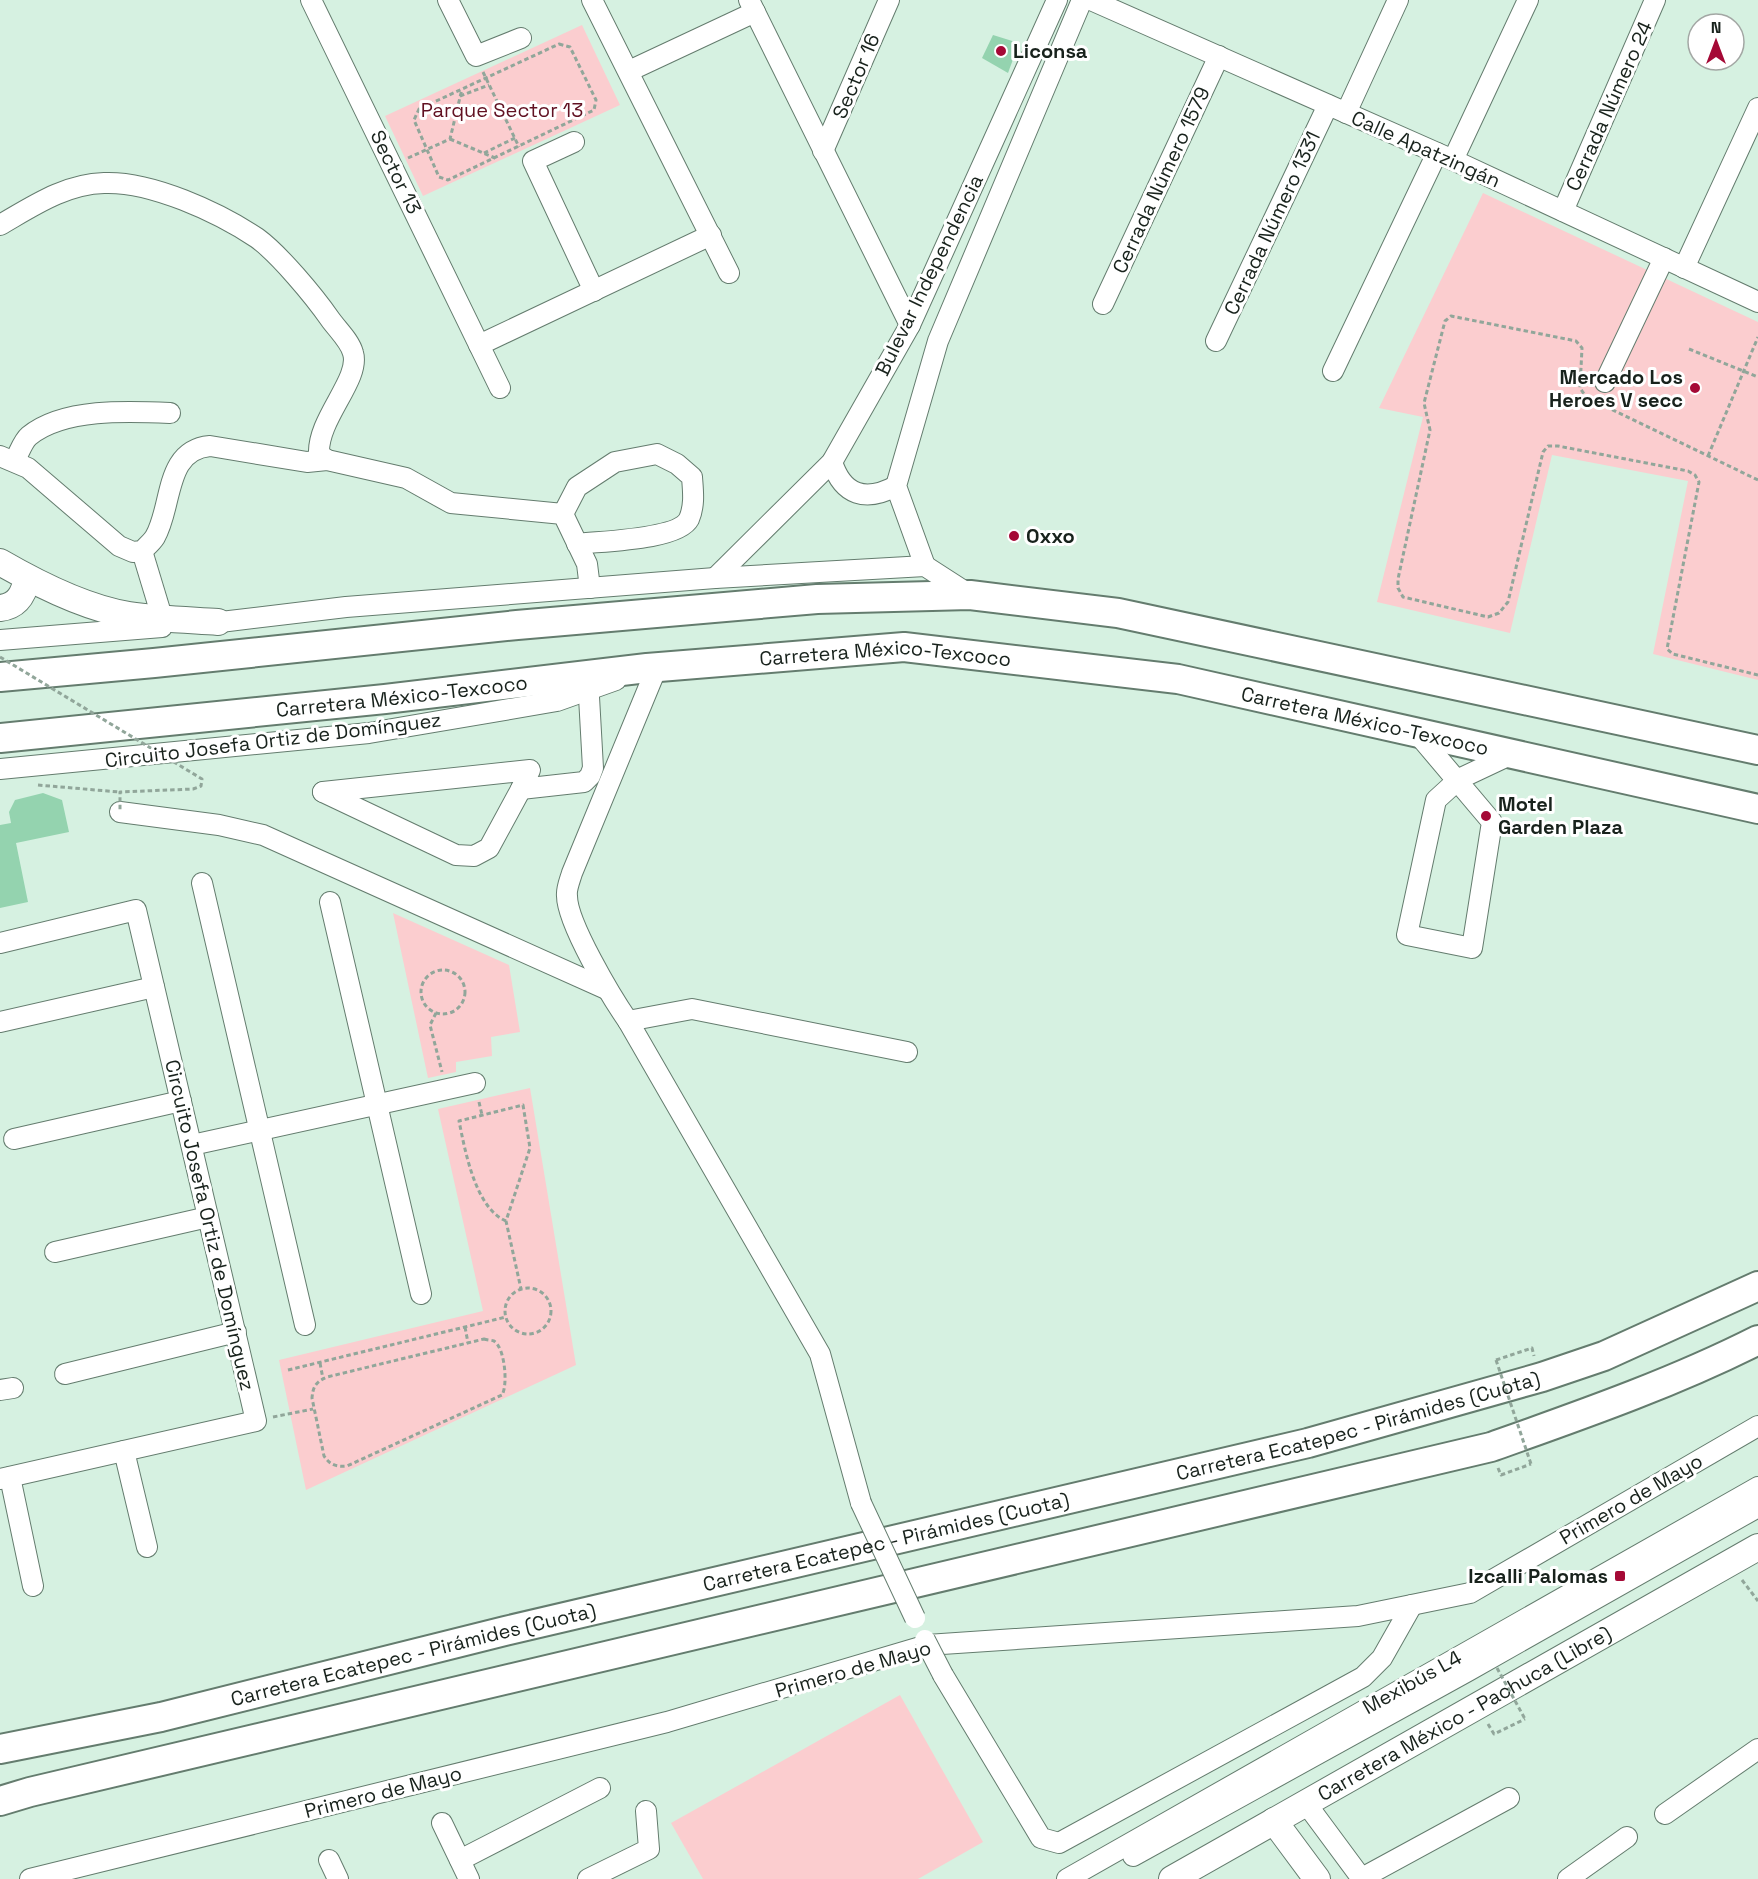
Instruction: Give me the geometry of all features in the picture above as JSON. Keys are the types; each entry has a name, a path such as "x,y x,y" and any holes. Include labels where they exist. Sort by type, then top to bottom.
{"highway":[{"path":"0,677 517,625 817,598 970,595 1118,613 1758,750"},
{"name":"Carretera México-Texcoco","path":"0,738 385,699 589,682 652,668 904,647 1178,679 1758,809"},
{"path":"1709,740 1758,736"},
{"name":"Carretera Ecatepec - Pirámides (Cuota)","path":"0,1749 161,1717 504,1631 1308,1443 1542,1377 1604,1356 1758,1286"},
{"path":"0,1801 30,1792 1491,1447 1725,1357 1758,1340"}],"main road":[{"path":"0,562 27,578 80,600 127,614 218,622"},
{"path":"0,608 9,607 19,600 27,578"},
{"name":"Carretera México - Pachuca (Libre)","path":"1172,1879 1758,1547"},
{"path":"1274,1821 1317,1879"}],"street":[{"name":"Sector 13","path":"311,0 500,388"},
{"path":"448,0 476,56 521,38"},
{"path":"592,0 729,273"},
{"name":"Sector 16","path":"823,151 889,0"},
{"name":"Bulevar Independencia","path":"715,578 832,462 910,325 1057,0"},
{"name":"Bulevar Independencia","path":"896,486 938,341 1082,0"},
{"name":"Calle Apatzingán","path":"1091,0 1445,157 1758,302"},
{"name":"Cerrada Número 1331","path":"1216,341 1337,109 1398,0"},
{"path":"1333,371 1528,0"},
{"name":"Cerrada Número 24","path":"1563,211 1655,0"},
{"path":"629,71 752,6 910,325"},
{"name":"Cerrada Número 1579","path":"1103,304 1219,56"},
{"path":"1684,268 1758,108"},
{"path":"574,142 533,161 594,291"},
{"path":"0,225 56,193 102,183 130,183 203,208 258,239 313,296 353,351 352,372 318,438 319,454 327,460"},
{"path":"479,345 711,235"},
{"path":"1605,382 1664,258"},
{"path":"170,412 133,412 64,418 28,437 8,458 119,546 133,552 142,551 155,537 179,460 197,447 210,446 307,462 327,460 406,478 451,503 563,514"},
{"path":"563,514 577,487 615,462 657,454 677,464 692,477 694,504 688,521 674,532 577,544"},
{"path":"832,462 838,479 855,493 880,495 896,486 925,566"},
{"path":"563,514 587,564 591,588"},
{"path":"142,551 162,618"},
{"path":"0,640 218,622 346,607 715,578 925,566 970,595"},
{"path":"652,668 572,873 566,896 572,915 606,989 628,1021 820,1354 861,1503 943,1675 1041,1839 1059,1843 1363,1677 1383,1658 1412,1605"},
{"path":"521,789 584,782 590,776 593,768 589,682"},
{"name":"Circuito Josefa Ortiz de Domínguez","path":"0,769 369,733 557,702 589,682"},
{"path":"1416,732 1459,779 1492,822 1472,948 1407,935 1436,800 1459,779 1512,754"},
{"path":"530,770 521,789 489,848 474,856 456,855 323,792 530,770"},
{"path":"120,812 219,825 263,835 606,989"},
{"path":"202,883 305,1325"},
{"path":"330,902 421,1294"},
{"name":"Circuito Josefa Ortiz de Domínguez","path":"0,942 136,910 256,1421"},
{"path":"0,1022 154,987"},
{"path":"628,1021 692,1009 907,1052"},
{"path":"192,1145 475,1083"},
{"path":"14,1139 182,1101"},
{"path":"55,1252 208,1216"},
{"path":"65,1374 236,1332"},
{"path":"33,1586 5,1478 256,1421"},
{"name":"Primero de Mayo","path":"30,1879 668,1722 927,1645 1358,1616 1470,1593 1758,1426"},
{"path":"124,1451 147,1547"},
{"name":"Mexibús L4","path":"1067,1879 1758,1487"},
{"name":"Mexibús L4","path":"1091,1879 1468,1671 1758,1507"},
{"path":"1665,1814 1758,1749"},
{"path":"460,1860 600,1788"},
{"path":"1305,1802 1362,1878 1509,1798"},
{"path":"589,1879 649,1849 646,1811"},
{"path":"442,1823 469,1879"},
{"path":"1568,1879 1627,1837"},
{"path":"329,1860 338,1879"}],"path":[{"path":"559,44 566,44 570,47 596,100 594,110 448,180 442,180 414,120 416,114 419,110 486,78 559,44"},
{"path":"476,56 525,158 533,161"},
{"path":"460,96 489,85"},
{"path":"450,139 462,89"},
{"path":"484,153 515,138"},
{"path":"393,165 450,139 495,158"},
{"path":"1758,480 1586,397 1580,388 1582,348 1576,341 1458,315 1450,316 1445,321 1424,403 1430,430 1398,588 1403,597 1488,617 1498,613 1508,602 1543,452 1548,446 1688,471 1695,475 1699,482 1667,649 1673,654 1758,675"},
{"path":"1708,456 1758,337"},
{"path":"1689,349 1758,377"},
{"path":"0,657 201,777 203,782 200,787 193,789 120,792 36,785 31,780 29,766"},
{"path":"120,792 120,812"},
{"path":"432,972 453,972 463,983 464,998 461,1004 450,1013 436,1013 424,1005 421,998 422,983 432,972"},
{"path":"436,1013 430,1025 447,1089"},
{"path":"506,1221 496,1216 471,1175 459,1121 523,1105 530,1148 506,1221 521,1289"},
{"path":"521,1289 536,1290 543,1294 550,1306 549,1320 540,1330 526,1334 512,1328 506,1317 508,1298 521,1289"},
{"path":"288,1370 506,1317"},
{"path":"465,1327 468,1343"},
{"path":"484,1339 494,1341 499,1347 507,1381 502,1395 347,1466 337,1466 328,1462 324,1456 314,1408 313,1389 323,1379 468,1343 484,1339"},
{"path":"1501,1475 1531,1464 1496,1360 1532,1348"},
{"path":"320,1362 323,1379"},
{"path":"256,1421 314,1408"},
{"path":"1730,1564 1758,1601"},
{"path":"1494,1734 1525,1719 1497,1668"}],"green space":[{"name":"Parque Sector 13","path":"582,25 620,105 423,196 385,116"},
{"path":"1483,193 1758,322 1758,680 1653,654 1688,481 1552,455 1510,633 1377,602 1423,417 1379,408"},
{"path":"393,913 509,965 520,1032 491,1037 492,1056 456,1062 456,1072 428,1078"},
{"path":"530,1088 576,1365 306,1490 279,1360 483,1311 438,1109"},
{"path":"900,1695 983,1842 918,1879 703,1879 671,1823"}],"building":[{"name":"Liconsa","path":"993,35 1019,43 1008,73 982,58"},
{"path":"43,793 62,800 69,832 16,843 28,902 0,908 0,825 11,823 9,812 15,800"}],"place":[{"name":"Liconsa","path":"1001,51"},
{"name":"Mercado Los Heroes V secc","path":"1695,388"},
{"name":"Oxxo","path":"1014,536"},
{"name":"Motel Garden Plaza","path":"1486,816"},
{"name":"Izcalli Palomas","path":"1620,1576"}]}
